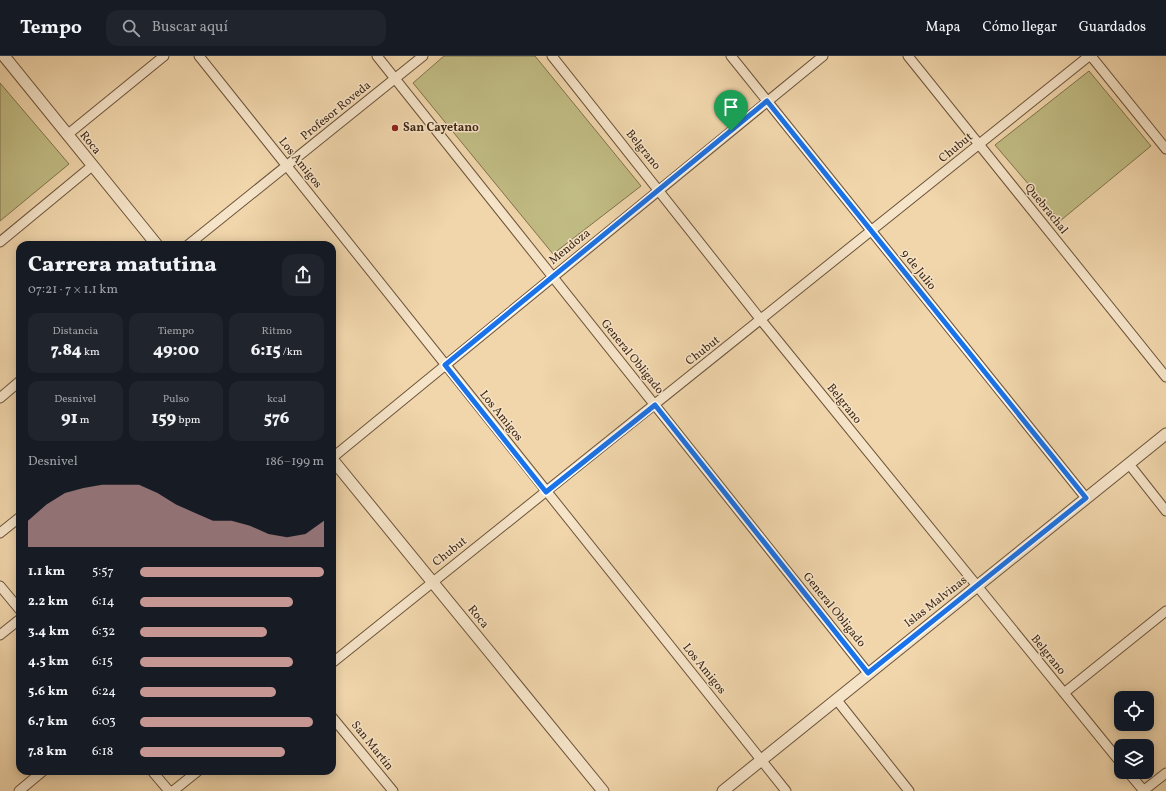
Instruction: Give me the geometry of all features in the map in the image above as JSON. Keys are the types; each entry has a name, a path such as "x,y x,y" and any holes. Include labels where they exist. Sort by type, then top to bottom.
{"street":[{"name":"Roca","path":"4,56 154,241"},
{"path":"67,135 164,56"},
{"name":"Los Amigos","path":"199,56 786,791"},
{"name":"General Obligado","path":"377,56 868,673"},
{"name":"Profesor Roveda","path":"193,241 423,56"},
{"name":"Belgrano","path":"552,56 660,190 761,320 1114,754"},
{"name":"9 de Julio","path":"731,56 1086,498"},
{"name":"Mendoza","path":"336,455 823,56"},
{"name":"Quebrachal","path":"908,56 1166,377"},
{"path":"1090,56 1166,149"},
{"name":"Chubut","path":"336,660 1090,56"},
{"path":"0,242 92,166"},
{"path":"0,398 16,384"},
{"name":"Islas Malvinas","path":"723,791 1166,434"},
{"name":"Roca","path":"336,463 603,791"},
{"path":"1128,464 1166,511"},
{"path":"0,533 16,520"},
{"path":"0,586 16,605"},
{"path":"1064,693 1166,611"},
{"path":"0,635 16,622"},
{"path":"836,699 909,791"},
{"name":"San Martín","path":"336,722 393,791"},
{"path":"1134,779 1144,791 1166,773"},
{"path":"19,791 38,775"},
{"path":"155,775 169,791"},
{"path":"174,791 193,775"}],"shaded area":[{"path":"444,56 535,56 641,186 553,254 413,83"},
{"path":"1089,71 1151,146 1060,221 995,145"},
{"path":"0,83 69,164 0,221"}],"place":[{"name":"San Cayetano","path":"395,128"}],"route":[{"path":"767,101 1086,498 868,673 655,405 546,492 445,365 731,131 767,101"}]}
